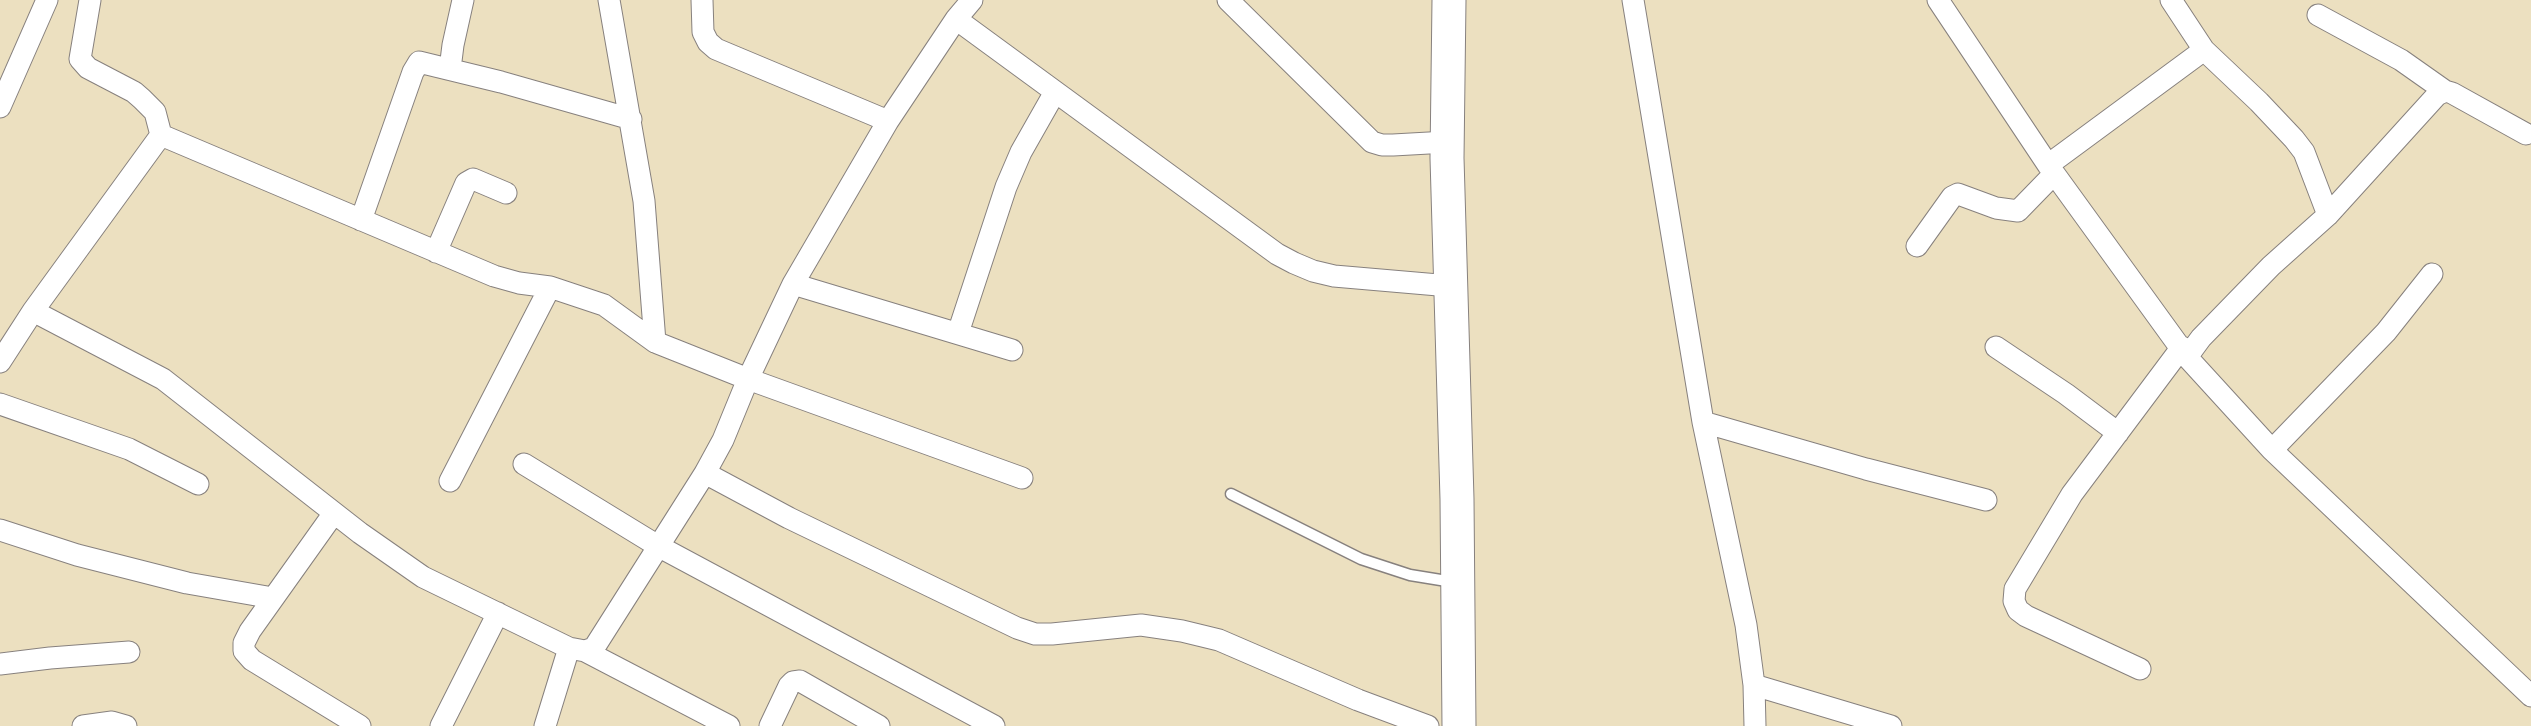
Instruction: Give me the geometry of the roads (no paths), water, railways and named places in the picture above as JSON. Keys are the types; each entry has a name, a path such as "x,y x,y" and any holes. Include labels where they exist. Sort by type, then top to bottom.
{"highway":[{"path":"1449,0 1447,141 1459,584 1459,726"}],"street":[{"path":"0,106 47,0"},
{"path":"450,69 463,0"},
{"path":"609,0 644,201 656,342"},
{"path":"702,0 703,32 708,42 717,49 888,121"},
{"path":"577,649 594,648 705,473 723,440 793,284 888,121 956,19 972,0"},
{"path":"1228,0 1372,142 1393,145 1447,141"},
{"path":"1633,0 1703,422 1746,625 1754,686 1755,726"},
{"path":"1938,0 2051,170 2185,352 2272,450 2531,696"},
{"path":"2171,0 2204,50 2259,102 2304,152 2328,214"},
{"path":"88,1 81,58 88,68 134,92 142,99 155,112 161,135"},
{"path":"2318,15 2401,60 2445,91 2467,100 2526,134"},
{"path":"956,19 1277,254 1312,271 1334,276 1450,286"},
{"path":"1917,246 1946,203 1958,194 1996,208 2018,211 2051,170 2204,50"},
{"path":"362,220 415,67 419,62 631,119"},
{"path":"2140,669 2026,616 2018,610 2014,601 2015,589 2072,494 2118,433 2185,352 2271,266 2328,214 2437,95 2445,91"},
{"path":"958,333 1006,187 1021,152 1055,92"},
{"path":"161,135 494,276 519,283 550,287 604,305 656,342 748,380 1022,478"},
{"path":"0,362 33,311 161,135"},
{"path":"436,252 466,183 473,179 506,194"},
{"path":"2272,450 2386,332 2432,274"},
{"path":"793,284 1012,350"},
{"path":"450,481 550,287"},
{"path":"33,311 163,379 334,513 423,577 577,649 729,726"},
{"path":"1996,347 2066,394 2118,433"},
{"path":"0,404 129,449 198,484"},
{"path":"1703,422 1866,469 1986,500"},
{"path":"524,464 658,546 994,726"},
{"path":"705,473 789,518 1017,628 1035,634 1141,625 1182,631 1219,640 1358,700 1428,726"},
{"path":"334,513 250,631 244,643 244,651 252,660 360,726"},
{"path":"0,530 76,555 187,583 273,598"},
{"path":"441,726 498,613"},
{"path":"544,726 577,649"},
{"path":"0,664 129,652"},
{"path":"770,726 789,686 793,682 800,681 879,726"},
{"path":"1754,686 1891,726"},
{"path":"83,726 112,722 126,726"}],"lane":[{"path":"1231,494 1361,559 1410,575 1459,584"}]}
